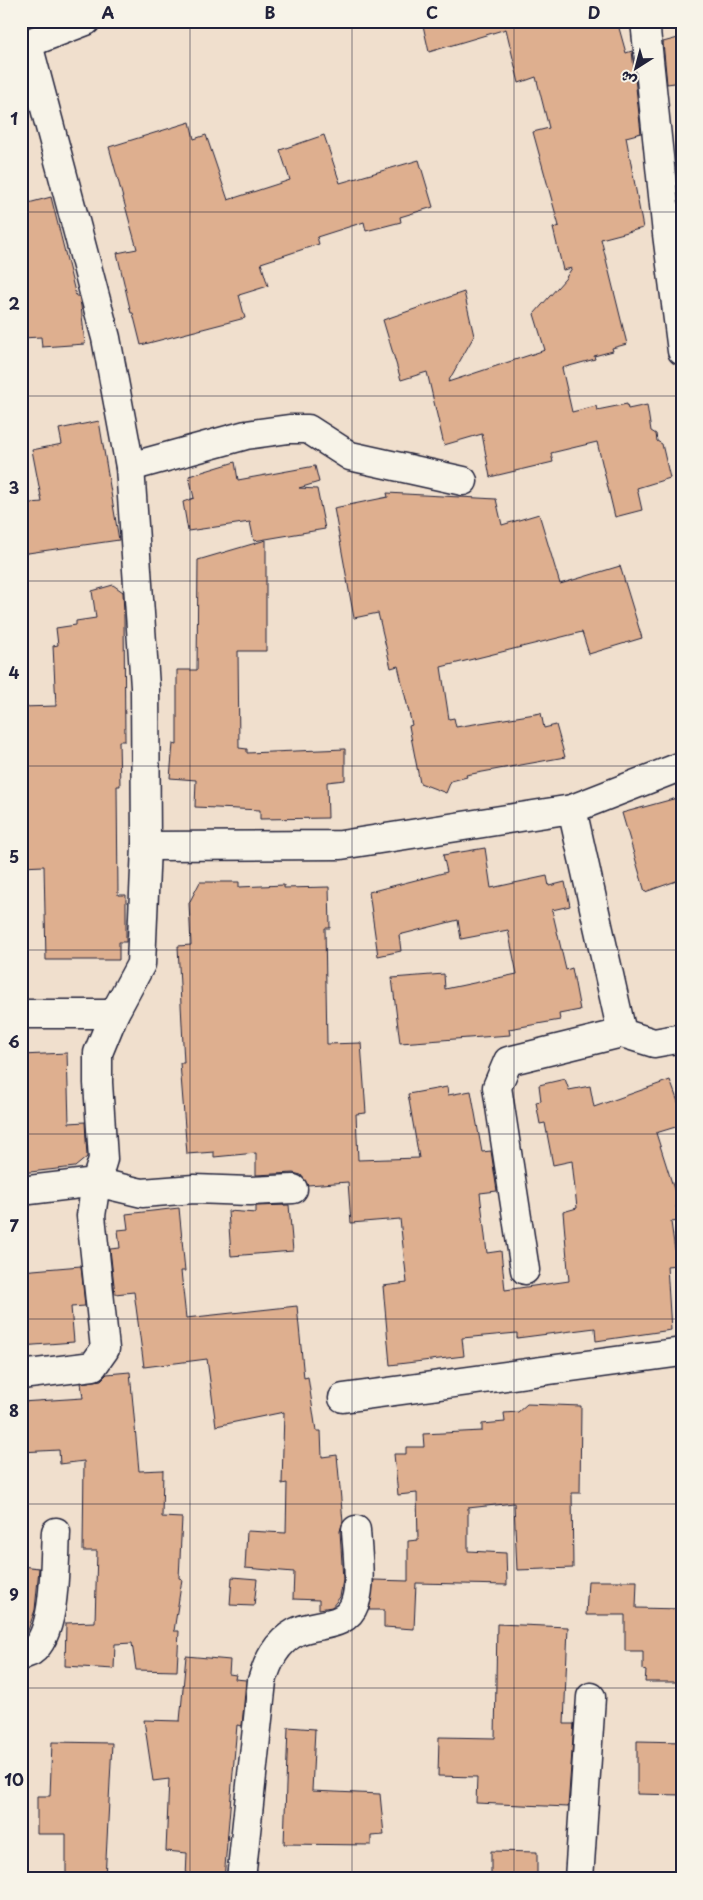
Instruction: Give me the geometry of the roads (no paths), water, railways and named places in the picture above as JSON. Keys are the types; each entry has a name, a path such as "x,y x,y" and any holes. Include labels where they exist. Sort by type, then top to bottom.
{"street":[{"path":"21,1376 93,1366 105,1349 91,1216 96,1182 103,1159 98,1053 114,1014 142,964 146,846 145,687 130,467 106,338 24,45 86,21"},
{"path":"645,21 667,234 682,351"},
{"path":"130,467 246,435 289,429 308,430 350,456 463,481"},
{"path":"146,846 341,845 572,810 682,766"},
{"path":"572,810 622,1034"},
{"path":"21,1014 114,1014"},
{"path":"525,1270 498,1086 508,1061 622,1034 654,1043 682,1038"},
{"path":"21,1191 96,1182 142,1193 194,1189 250,1191 293,1189"},
{"path":"343,1398 682,1352"},
{"path":"241,1879 264,1674 273,1653 284,1642 297,1632 332,1624 347,1615 355,1604 357,1593 356,1530"},
{"path":"21,1656 32,1651 42,1638 50,1620 56,1532"},
{"path":"579,1879 591,1697"}]}
